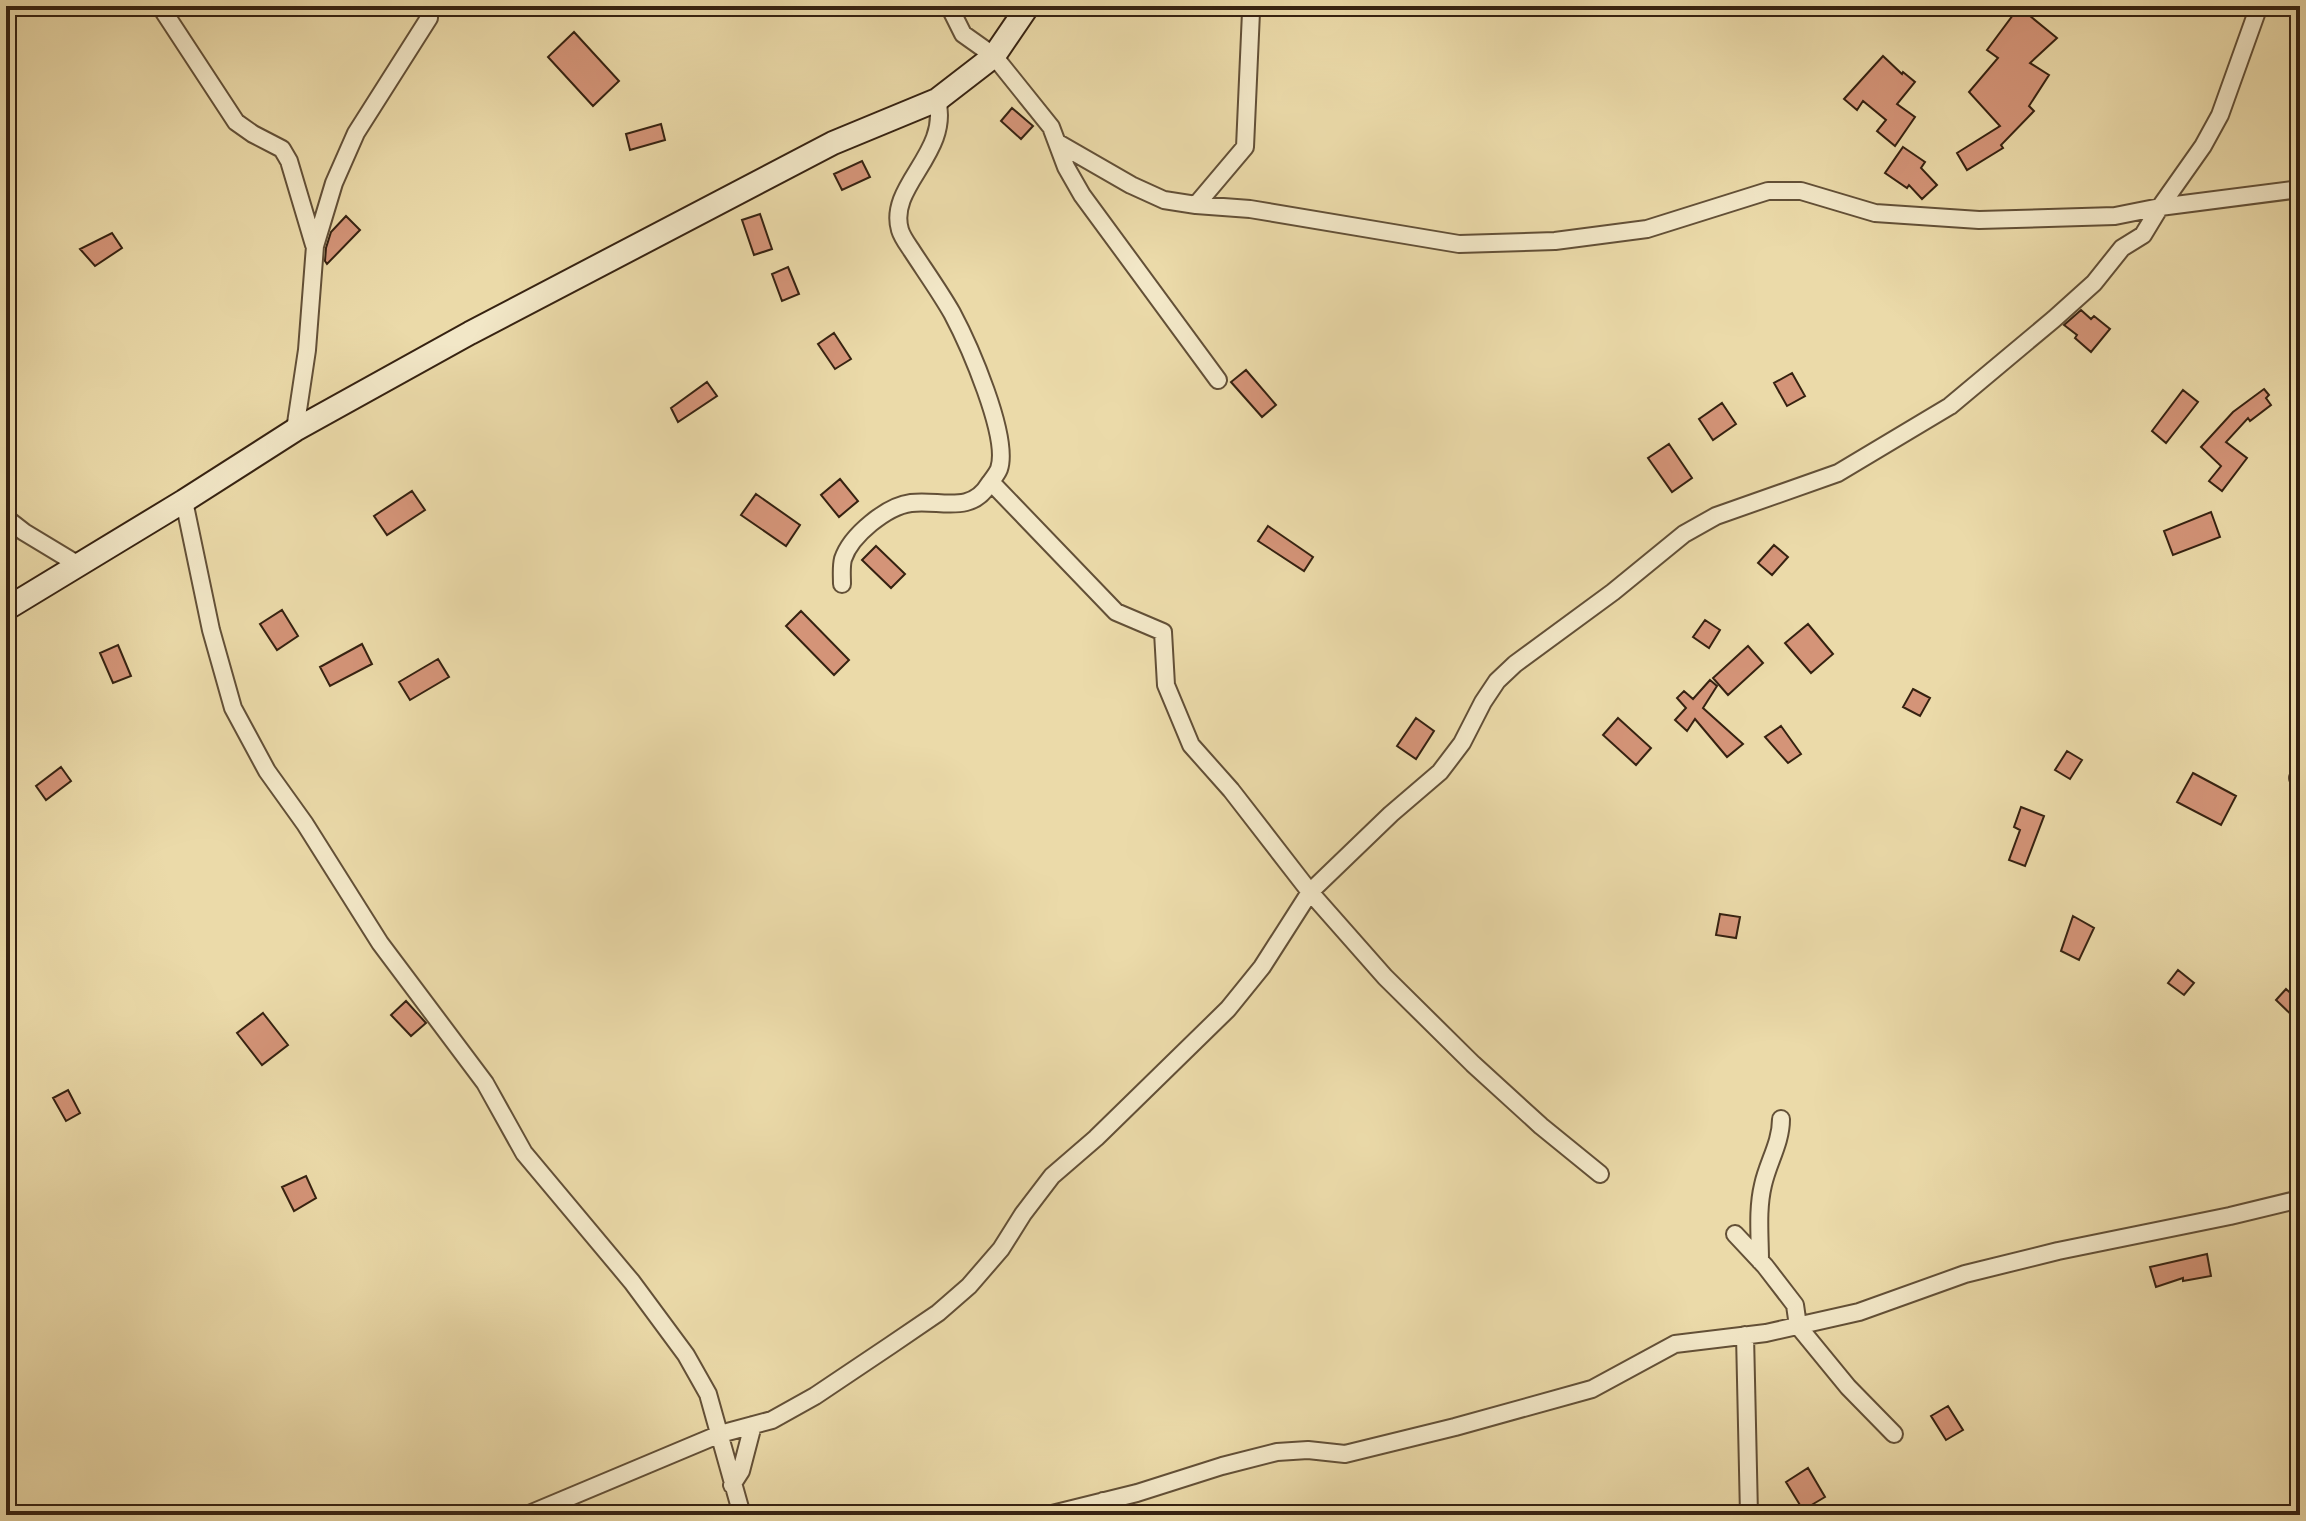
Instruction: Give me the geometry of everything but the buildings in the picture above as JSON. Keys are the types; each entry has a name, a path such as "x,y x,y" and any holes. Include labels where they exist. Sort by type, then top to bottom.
{"main road":[{"path":"6,609 295,430 470,333 833,143 937,100 994,56 1028,6"}],"street":[{"path":"160,6 236,122 282,149 289,161 315,246"},
{"path":"949,6 963,34 994,56 1051,127 1066,167 1082,195 1218,380"},
{"path":"1196,205 1245,147 1251,12 1244,6"},
{"path":"527,1515 720,1434 772,1420 815,1396 938,1313 969,1286 1001,1249 1052,1176 1096,1138 1228,1009 1262,967 1310,892 1440,772 1462,743 1497,681 1515,664 1613,592 1684,534 1716,516 1838,473 1950,406 2094,283 2122,248 2143,235 2203,146 2220,115 2259,6"},
{"path":"295,430 307,350 315,246 334,183 356,133 429,18"},
{"path":"842,584 843,560 851,544 869,525 891,509 912,503 940,505 969,502 984,492 1000,468 999,436 988,396 952,313 900,232 897,211 938,132 940,111 937,100"},
{"path":"1058,143 1131,185 1164,200 1250,209 1459,244 1555,241 1647,229 1768,191 1801,191 1875,213 1979,220 2115,216 2160,207 2300,189"},
{"path":"2115,216 2130,221 2143,235"},
{"path":"991,482 1116,612 1163,632 1166,685 1191,745 1231,790 1310,892 1385,977 1473,1064 1600,1174"},
{"path":"184,501 211,630 233,708 267,771 305,824 380,943 485,1083 524,1153 608,1252 686,1355 708,1394 742,1515"},
{"path":"6,518 77,564"},
{"path":"1760,1261 1761,1197 1781,1134 1781,1119"},
{"path":"1048,1515 1277,1452 1308,1450 1345,1454 1455,1427 1592,1389 1675,1344 1798,1326 1859,1312 1965,1274 2031,1257 2300,1199"},
{"path":"1735,1234 1795,1305 1798,1326 1848,1387 1894,1434"},
{"path":"1745,1335 1749,1515"},
{"path":"732,1485 741,1471 753,1425"},
{"path":"1103,1501 1127,1515"}]}
